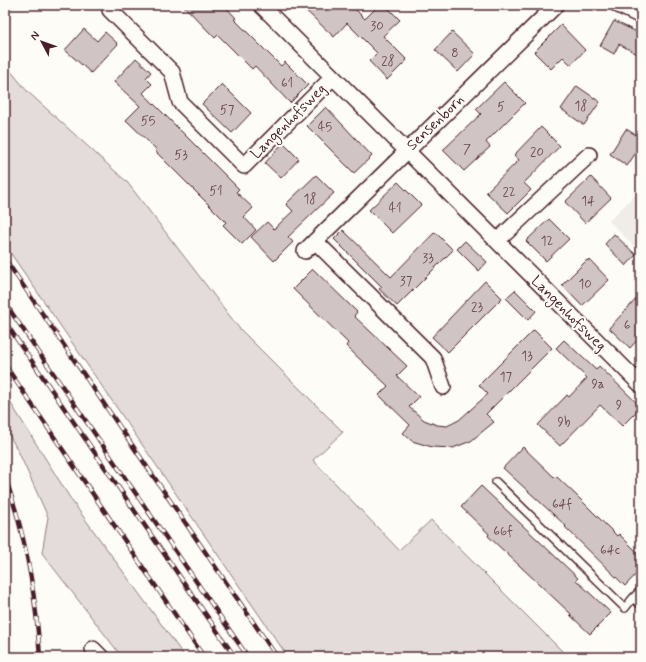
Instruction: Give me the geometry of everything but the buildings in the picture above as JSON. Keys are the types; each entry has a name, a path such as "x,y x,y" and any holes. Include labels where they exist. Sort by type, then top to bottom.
{"street":[{"name":"Langenhofsweg","path":"114,5 110,10 172,72 180,102 244,166 333,76"},
{"name":"Langenhofsweg","path":"260,5 333,76 406,151 641,385"},
{"name":"Sensenborn","path":"444,387 433,358 310,246 556,5"},
{"path":"618,5 641,16"},
{"path":"497,241 589,155"}],"lane":[{"path":"496,482 625,608 641,590"},
{"path":"633,598 641,605"}],"shaded area":[{"path":"5,64 27,91 127,182 239,328 343,432 313,460 399,550 431,520 568,657 288,657 5,245"},
{"path":"641,189 641,253 609,221"},
{"path":"5,394 72,501 185,657 122,657 42,553 48,517 19,453 5,427"}],"railway":[{"path":"5,259 277,657"},
{"path":"5,303 248,657"},
{"path":"5,322 235,657"},
{"path":"5,365 204,657"},
{"path":"5,477 19,521 29,566 36,611 40,657"}]}
